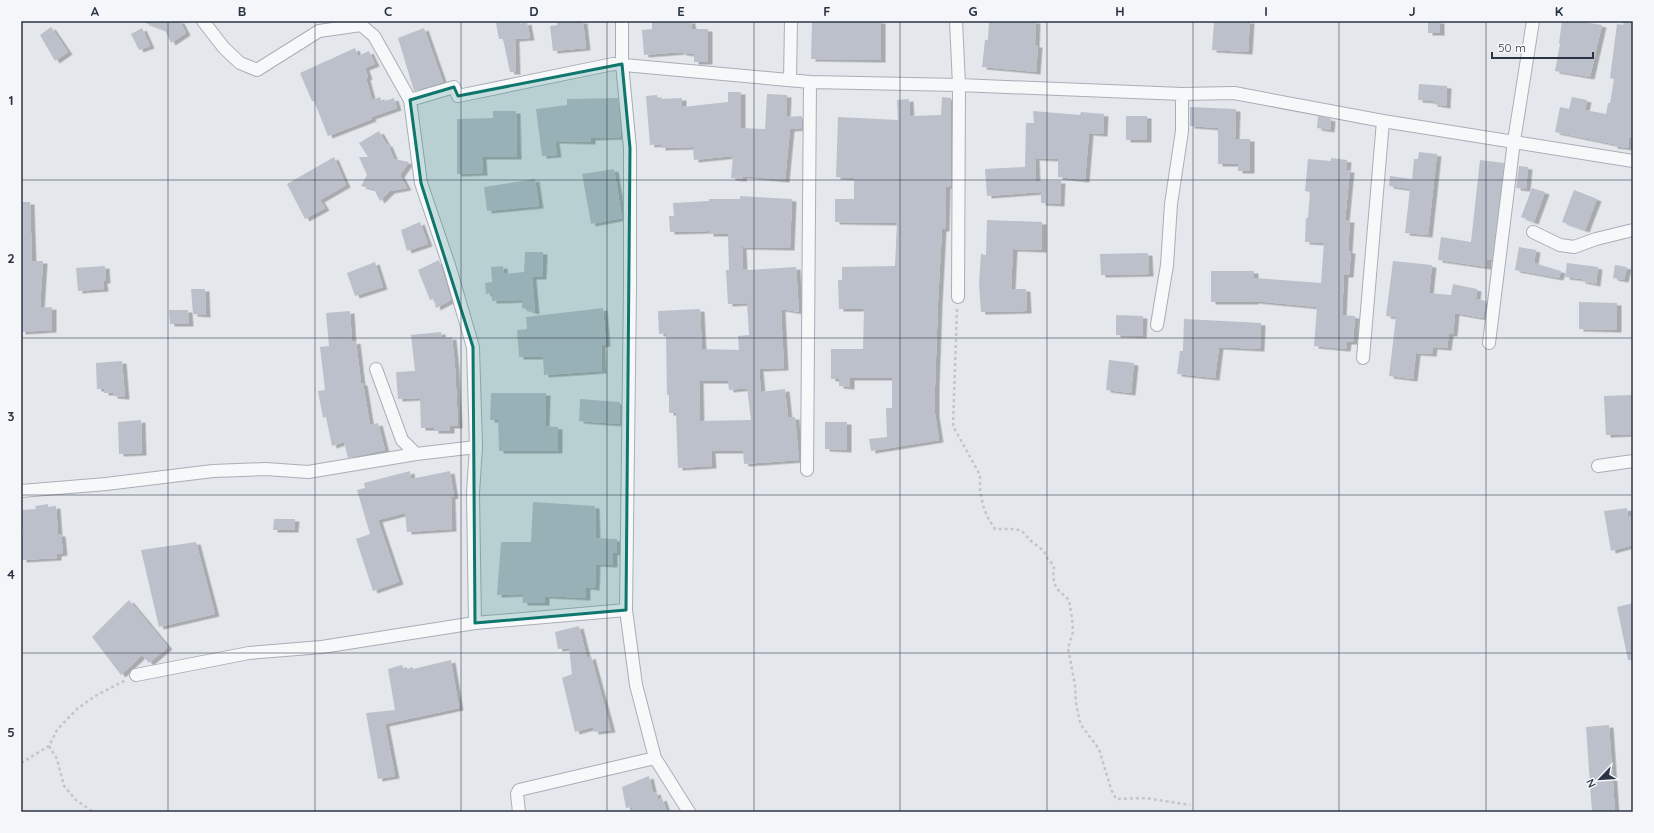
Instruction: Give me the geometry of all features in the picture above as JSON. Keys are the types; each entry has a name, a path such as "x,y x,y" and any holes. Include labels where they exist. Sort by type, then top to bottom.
{"street":[{"path":"203,21 224,48 240,63 257,70 319,31 361,25 374,36 410,100 421,183 449,265 473,347 476,447 473,493 475,623"},
{"path":"622,21 622,64 630,148 630,288 626,610 636,685 655,758 689,812"},
{"path":"790,80 791,21"},
{"path":"956,21 960,85 958,297"},
{"path":"1489,343 1514,141 1533,21"},
{"path":"410,100 454,87 458,96 613,64 810,82 960,85 1182,94 1234,93 1383,122 1633,160"},
{"path":"807,470 810,82"},
{"path":"1158,322 1182,94"},
{"path":"1363,358 1383,122"},
{"path":"1533,232 1560,245 1574,247 1596,239 1633,230"},
{"path":"376,369 402,440 416,454"},
{"path":"21,491 106,484 213,471 266,469 308,472 416,454 476,447"},
{"path":"1598,466 1633,461"},
{"path":"136,675 249,654 322,647 475,623 626,610"},
{"path":"519,812 517,794 520,790 655,758"}],"path":[{"path":"958,297 953,426 980,475 980,491 989,520 995,529 1015,529 1022,531 1044,551 1047,558 1054,566 1053,577 1056,588 1069,600 1073,632 1068,648 1075,685 1076,703 1082,724 1099,749 1111,789 1116,799 1146,798 1190,805"},
{"path":"21,764 49,746 57,730 77,709 95,696 136,675"},
{"path":"49,746 57,759 64,786 76,800 93,812"}],"highlighted area":[{"path":"622,64 630,148 626,610 475,623 473,347 421,183 410,100 454,87 458,96"}],"building":[{"path":"180,21 186,33 171,43 165,30 143,22"},
{"path":"519,21 520,24 527,22 530,38 515,39 516,72 510,72 503,39 499,39 496,23"},
{"path":"557,21 583,21 586,48 553,51 550,26 557,25"},
{"path":"652,21 691,21 692,29 708,29 708,62 694,62 694,54 682,52 644,55 642,30 652,29"},
{"path":"812,21 881,21 881,60 811,59"},
{"path":"989,21 1036,21 1035,45 1038,45 1036,72 982,67 985,40 988,40"},
{"path":"1214,21 1250,21 1248,52 1212,50"},
{"path":"1428,21 1440,21 1440,33 1428,33"},
{"path":"1562,21 1576,21 1602,25 1590,77 1555,71 1560,44"},
{"path":"1624,21 1633,21 1633,138 1629,137 1628,148 1613,146 1613,144 1555,132 1560,107 1569,109 1572,97 1587,100 1585,110 1606,114 1608,103 1610,103 1614,79 1610,78 1617,24 1623,25"},
{"path":"51,27 68,52 55,61 40,35"},
{"path":"142,28 150,46 139,50 131,34"},
{"path":"424,28 443,82 414,91 398,38"},
{"path":"355,48 358,56 369,51 375,64 365,68 372,100 380,97 382,102 394,98 397,108 371,117 372,119 328,136 314,101 312,101 300,73"},
{"path":"1419,84 1447,86 1446,106 1433,104 1433,101 1418,100"},
{"path":"728,92 741,92 741,128 765,129 767,94 787,95 786,117 802,116 802,128 790,129 785,180 743,176 742,179 731,178 733,156 694,160 693,147 661,148 661,144 650,145 646,96 657,95 658,99 682,98 682,107 728,102"},
{"path":"942,97 951,98 951,174 950,187 946,186 945,229 942,229 938,302 935,414 939,440 871,451 869,439 887,437 886,408 892,408 892,378 850,378 850,387 839,386 839,379 831,379 831,349 863,349 864,309 839,309 838,280 842,280 842,267 895,266 897,223 835,222 835,199 854,199 854,178 836,177 838,117 898,120 897,100 909,99 910,116 941,115"},
{"path":"618,98 621,137 591,138 591,142 555,141 557,155 542,156 536,109 567,105 567,99"},
{"path":"1190,107 1236,109 1235,139 1250,139 1250,171 1238,171 1238,164 1218,164 1218,128 1190,126"},
{"path":"493,111 516,111 517,157 482,157 483,173 457,174 457,119 493,118"},
{"path":"1033,111 1080,115 1081,112 1104,114 1103,134 1089,133 1085,180 1058,177 1058,159 1035,158 1036,181 1061,181 1060,204 1041,203 1041,192 987,196 985,169 1025,167 1026,123 1034,123"},
{"path":"1126,116 1147,116 1147,140 1126,140"},
{"path":"1318,116 1331,119 1330,130 1317,128"},
{"path":"379,131 387,145 388,144 394,159 409,162 400,175 407,188 390,191 380,201 374,189 361,186 367,175 359,157 368,157 359,143"},
{"path":"1419,152 1437,154 1428,235 1405,233 1410,189 1389,186 1390,176 1412,179 1414,159 1418,159"},
{"path":"334,157 346,185 320,200 325,208 305,219 287,184"},
{"path":"1331,158 1347,160 1346,170 1350,170 1345,220 1350,220 1348,251 1351,251 1349,275 1344,275 1342,315 1355,316 1353,342 1347,342 1346,349 1314,346 1317,307 1254,301 1211,302 1211,271 1254,271 1254,278 1321,283 1324,243 1305,242 1306,218 1308,218 1310,192 1305,191 1308,159 1331,161"},
{"path":"1480,160 1504,163 1492,260 1487,259 1487,267 1438,260 1441,237 1471,242"},
{"path":"1519,166 1528,167 1526,189 1516,188"},
{"path":"614,169 622,218 591,224 582,174"},
{"path":"535,179 539,206 487,211 484,187"},
{"path":"1532,188 1545,192 1534,222 1521,217"},
{"path":"1574,190 1597,199 1585,230 1562,222"},
{"path":"740,196 792,199 790,248 742,247 743,269 796,267 799,312 781,309 784,368 759,369 761,392 785,389 788,417 795,417 799,460 744,464 743,451 711,451 712,466 678,468 676,413 669,413 669,395 667,395 666,333 659,334 658,311 700,309 702,349 739,350 738,336 749,335 747,303 728,304 726,270 729,270 728,234 709,234 709,231 670,232 669,216 674,216 673,203 709,201 709,199 740,199","holes":["699,381 728,381 729,390 747,388 751,420 700,421"]},
{"path":"21,202 30,202 32,261 43,261 40,308 52,307 52,330 21,332"},
{"path":"987,220 1042,222 1042,250 1013,249 1011,289 1026,289 1027,311 981,312 979,283 981,254 986,255"},
{"path":"420,222 428,244 407,251 401,230"},
{"path":"1519,247 1536,250 1534,263 1561,271 1559,278 1515,270"},
{"path":"525,252 543,252 542,277 532,277 535,312 522,308 522,300 492,301 492,293 486,294 485,283 492,282 491,267 503,266 504,274 524,272"},
{"path":"1148,253 1149,274 1101,275 1100,254"},
{"path":"439,260 451,300 436,308 434,299 430,300 418,270"},
{"path":"1393,261 1432,265 1429,293 1451,295 1453,284 1477,289 1476,299 1486,301 1483,318 1455,313 1453,334 1449,334 1447,348 1433,347 1432,354 1416,353 1413,379 1389,376 1396,317 1386,316"},
{"path":"375,262 383,287 355,296 347,273"},
{"path":"1567,263 1598,267 1596,284 1581,281 1581,279 1565,277"},
{"path":"1615,265 1627,267 1624,280 1613,278"},
{"path":"105,266 106,281 103,281 104,289 78,291 76,268"},
{"path":"191,289 205,289 206,315 193,314"},
{"path":"1579,302 1617,303 1617,330 1579,329"},
{"path":"603,308 606,344 601,345 602,371 544,375 543,357 519,357 517,330 527,329 526,317"},
{"path":"169,310 188,310 189,324 170,324"},
{"path":"350,311 352,342 356,341 361,383 363,383 370,425 378,423 385,450 348,458 344,442 332,446 326,417 323,418 318,391 325,390 320,347 329,346 326,313"},
{"path":"1116,315 1143,316 1142,336 1116,335"},
{"path":"1184,319 1261,323 1260,349 1219,347 1215,378 1177,374 1180,351 1183,351"},
{"path":"441,332 442,338 452,337 455,367 458,426 450,426 450,431 434,431 434,428 421,428 420,398 398,399 396,372 415,371 411,335"},
{"path":"1109,360 1134,363 1131,393 1106,390"},
{"path":"122,361 125,397 113,396 113,393 104,393 104,389 97,389 96,363"},
{"path":"491,393 546,393 545,426 558,427 558,451 499,451 498,420 490,420"},
{"path":"1633,395 1633,434 1606,435 1604,396"},
{"path":"580,399 620,402 619,424 579,421"},
{"path":"141,420 142,453 119,454 118,422"},
{"path":"825,422 847,422 847,450 825,449"},
{"path":"410,471 411,479 450,471 454,496 451,497 452,529 407,532 405,513 378,520 399,582 373,591 356,539 370,534 357,490 365,488 364,483"},
{"path":"533,502 595,506 596,538 617,539 617,553 613,553 613,565 596,564 595,588 586,587 586,598 545,596 545,603 523,603 522,594 497,595 501,542 531,542"},
{"path":"48,504 48,507 56,506 58,534 61,534 63,553 57,554 57,558 22,560 21,536 23,536 21,510 36,509 35,506"},
{"path":"1627,508 1628,516 1633,516 1633,545 1611,551 1604,511"},
{"path":"274,519 295,519 294,530 273,530"},
{"path":"196,542 215,614 159,627 141,550"},
{"path":"129,600 168,647 149,663 142,655 121,675 92,637"},
{"path":"1633,603 1633,660 1628,660 1617,607"},
{"path":"579,626 587,658 591,656 611,730 594,732 593,727 575,732 562,678 572,674 569,648 558,649 555,632"},
{"path":"451,660 459,708 385,724 395,776 378,779 366,713 395,710 388,669 402,665 404,670 413,667 413,669"},
{"path":"1609,725 1615,812 1592,812 1586,727"},
{"path":"649,776 653,793 656,792 658,800 662,798 667,812 632,812 632,807 626,808 622,787"}]}
